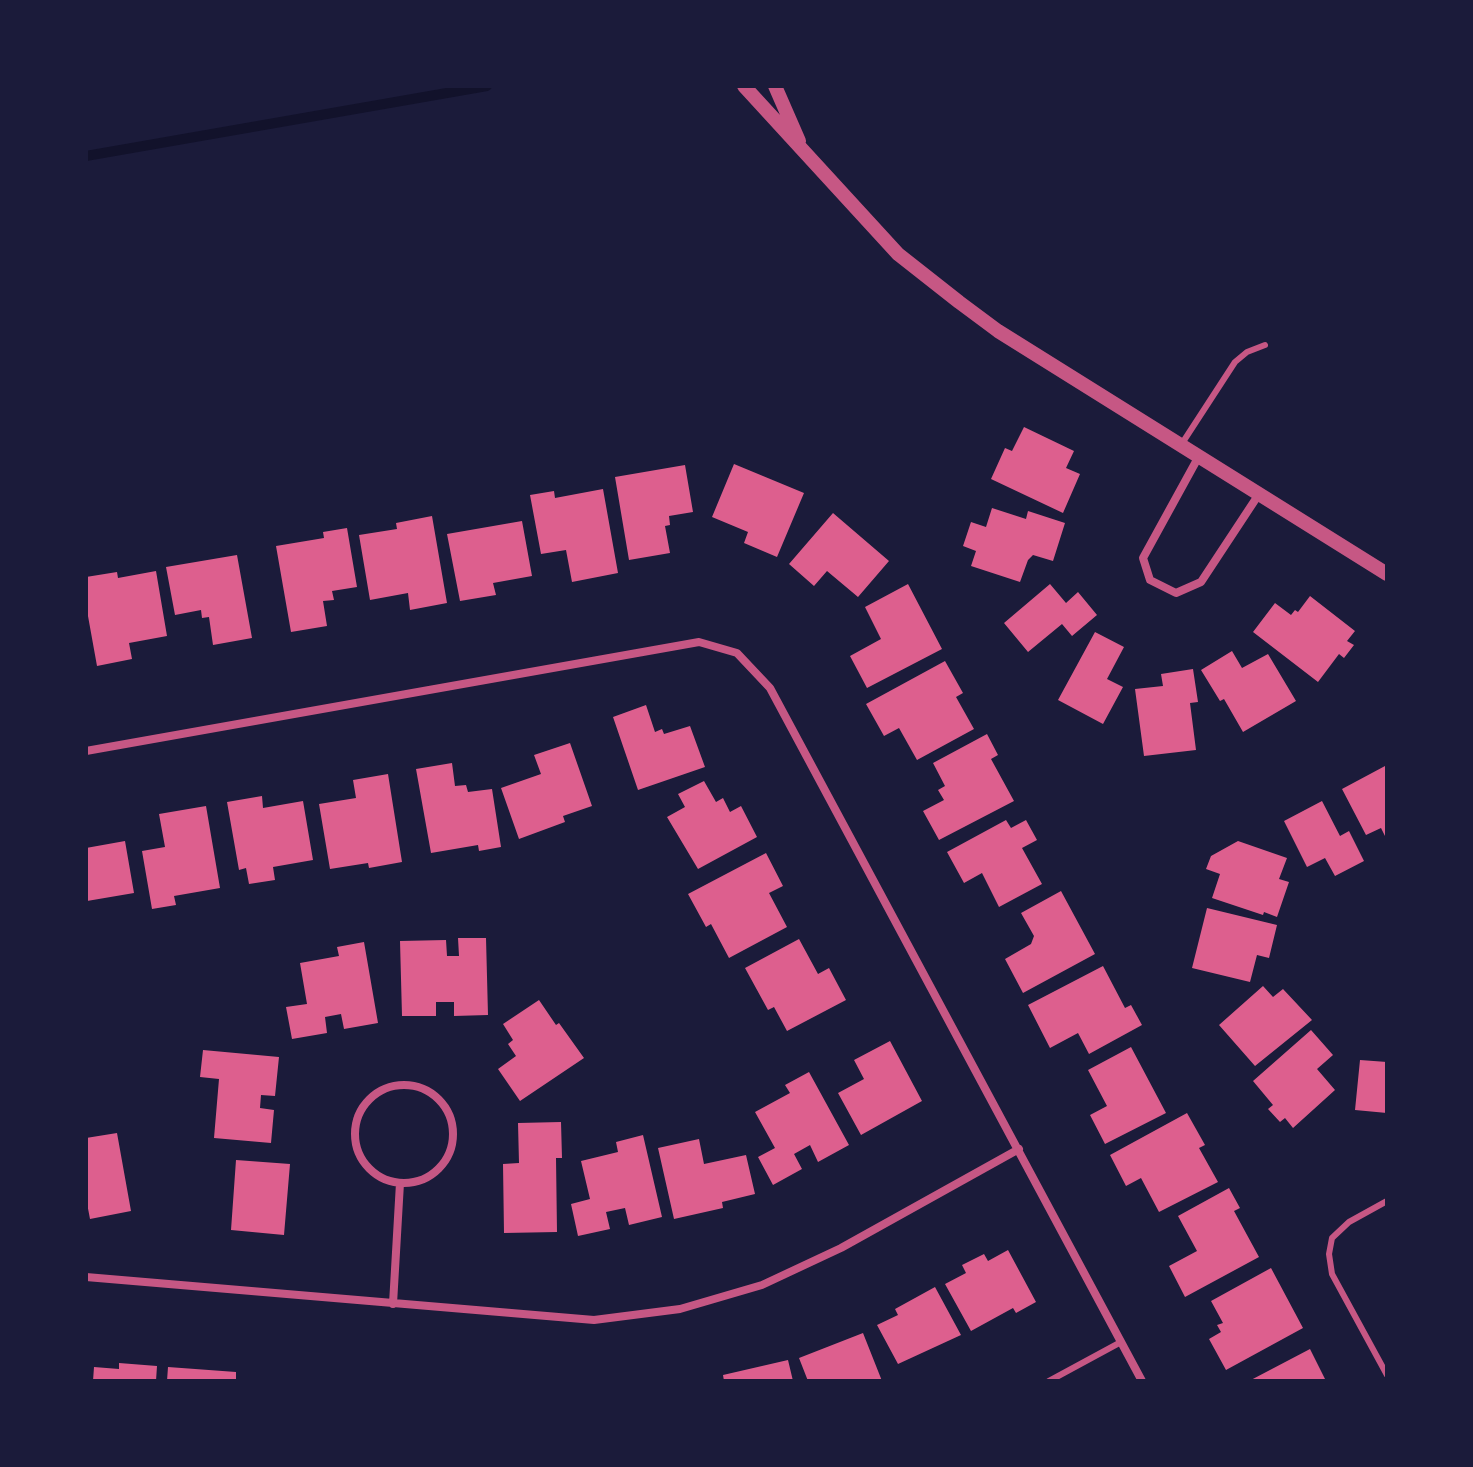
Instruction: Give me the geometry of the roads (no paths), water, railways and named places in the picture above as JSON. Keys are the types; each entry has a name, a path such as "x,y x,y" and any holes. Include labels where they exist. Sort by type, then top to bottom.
{"street":[{"path":"744,86 898,254 959,302 998,331 1387,574"},
{"path":"775,86 806,156"},
{"path":"1199,456 1143,558 1150,580 1176,593 1201,582 1259,494"},
{"path":"86,751 699,642 737,653 770,688 1142,1381"},
{"path":"408,1084 424,1088 437,1096 447,1108 453,1138 450,1153 430,1176 415,1182 400,1183 383,1178 369,1168 359,1154 355,1138 356,1121 375,1093 391,1086 408,1084"},
{"path":"86,1277 594,1320 680,1309 762,1285 841,1248 1019,1149"},
{"path":"393,1304 400,1183"}],"lane":[{"path":"1181,445 1235,362 1247,352 1265,345"},
{"path":"1387,1201 1349,1222 1332,1238 1329,1254 1332,1274 1387,1375"},
{"path":"1049,1381 1121,1342"}],"waterway":[{"path":"86,156 487,86"}]}
